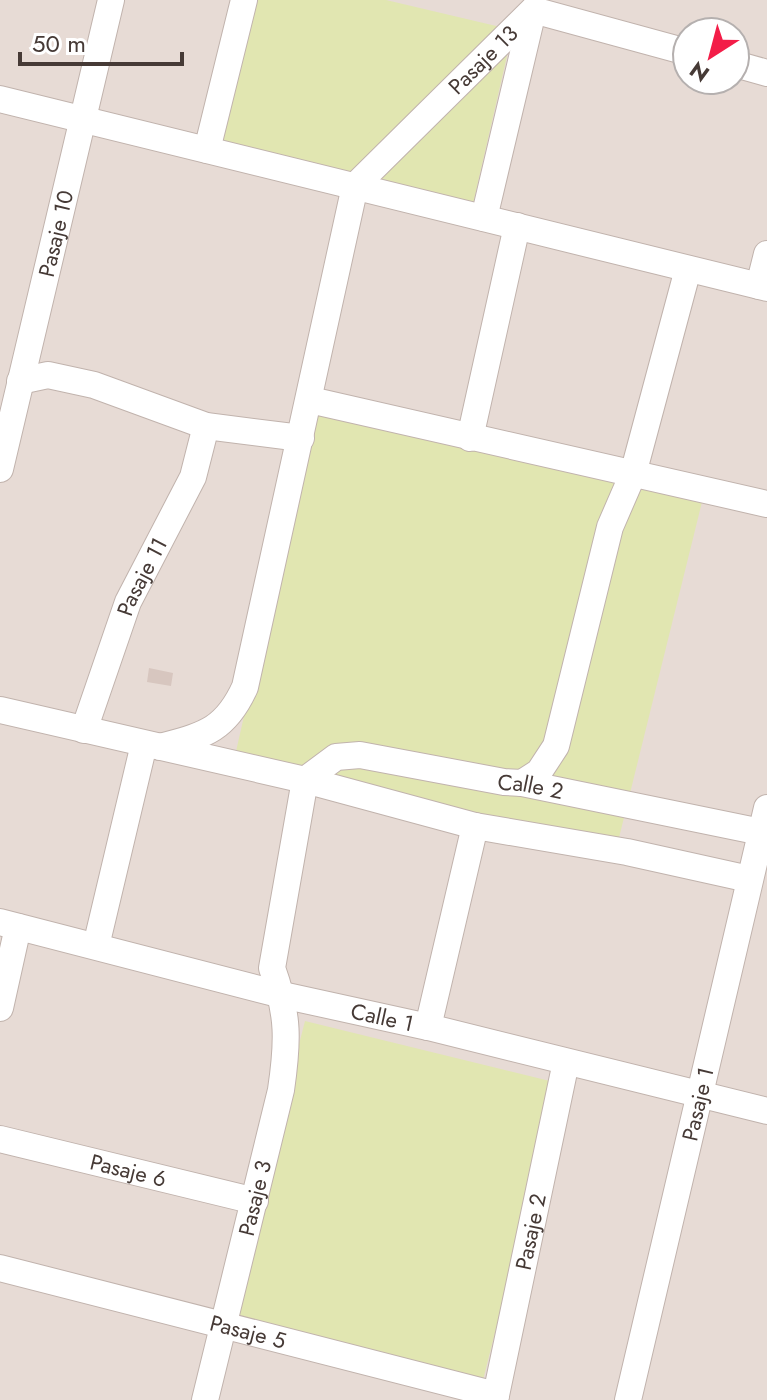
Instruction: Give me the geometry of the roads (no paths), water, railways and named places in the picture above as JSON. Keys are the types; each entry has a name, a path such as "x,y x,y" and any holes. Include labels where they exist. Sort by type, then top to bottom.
{"street":[{"name":"Pasaje 10","path":"0,469 111,0"},
{"path":"207,150 244,0"},
{"path":"484,218 535,5"},
{"name":"Pasaje 13","path":"355,186 535,5 671,47"},
{"path":"0,99 763,287 767,254"},
{"path":"152,746 206,734 226,719 245,687 355,186"},
{"path":"470,438 517,226"},
{"path":"522,783 539,772 556,746 610,527 633,474 688,269"},
{"path":"20,381 48,375 94,385 206,426 301,438"},
{"path":"310,400 767,504"},
{"name":"Pasaje 11","path":"84,730 128,602 193,477 206,426"},
{"path":"0,710 305,780 475,826 627,852 749,879"},
{"path":"96,946 152,746"},
{"name":"Calle 2","path":"305,780 336,757 360,755 504,782 764,820"},
{"name":"Pasaje 3","path":"205,1400 281,1090 287,1044 282,995 272,968 305,780"},
{"name":"Pasaje 1","path":"628,1400 764,820"},
{"path":"428,1027 475,826"},
{"path":"0,1008 9,925"},
{"name":"Calle 1","path":"9,925 282,995 428,1027 767,1111"},
{"name":"Pasaje 2","path":"496,1398 566,1062"},
{"name":"Pasaje 6","path":"0,1139 255,1201"},
{"name":"Pasaje 5","path":"0,1268 496,1398"}]}
